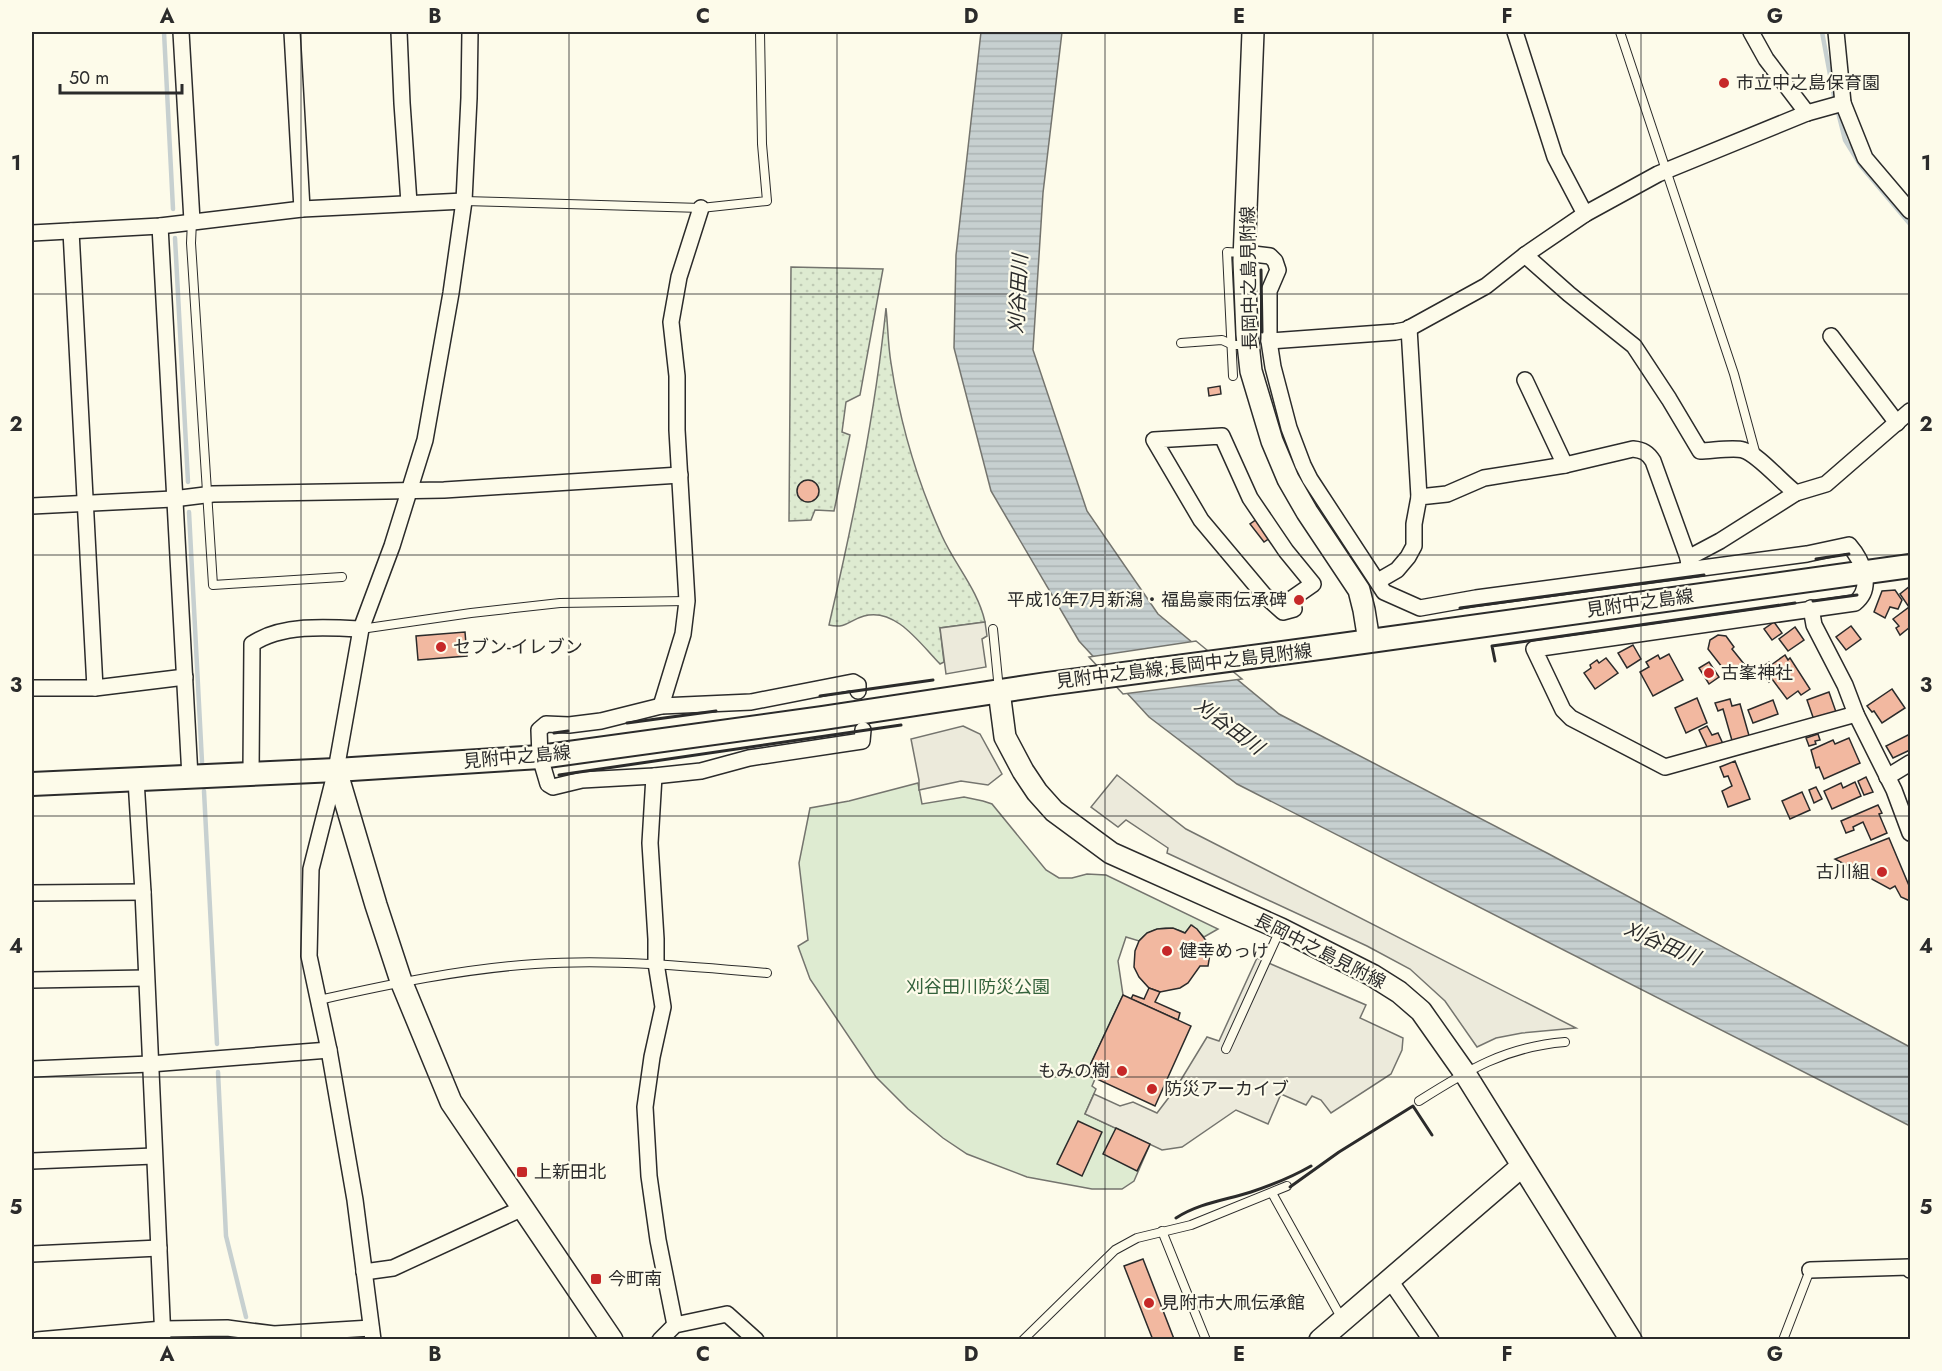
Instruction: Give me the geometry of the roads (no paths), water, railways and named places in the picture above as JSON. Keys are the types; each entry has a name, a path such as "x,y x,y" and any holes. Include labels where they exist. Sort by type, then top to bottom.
{"main road":[{"name":"長岡中之島見附線","path":"1253,32 1240,345 1251,371 1272,441 1288,479 1359,590 1369,641"},
{"name":"見附中之島線","path":"1369,641 1911,566"},
{"name":"見附中之島線;長岡中之島見附線","path":"999,691 1369,641"},
{"name":"長岡中之島見附線","path":"999,691 1005,737 1023,771 1054,811 1111,853 1281,929 1372,975 1399,992 1421,1011 1464,1072 1625,1337"},
{"name":"見附中之島線","path":"32,784 336,770 540,757 999,691"},
{"path":"336,770 401,981 451,1102 612,1340"},
{"path":"1320,1340 1522,1166"}],"street":[{"path":"181,32 192,221"},
{"path":"292,32 303,209"},
{"path":"399,32 410,203"},
{"path":"37,1340 163,1334 227,1328 274,1334 372,1334 355,1200 329,1050 309,956 311,869 336,770 361,629 411,490 425,440 451,293 464,201 470,32"},
{"path":"1515,32 1555,157 1585,214"},
{"path":"1751,32 1766,59 1807,113"},
{"path":"1836,32 1843,103 1865,158 1911,211"},
{"path":"1269,341 1395,332 1409,328 1486,286 1525,255 1585,214 1666,171 1807,113 1843,103"},
{"path":"32,233 160,226 303,209 464,201"},
{"path":"661,706 682,634 687,601 677,430 677,375 671,322 678,277 701,208"},
{"path":"160,226 173,499 190,777"},
{"path":"71,231 95,688"},
{"path":"1245,253 1270,256 1275,261 1278,270 1269,291 1269,341 1273,367 1289,428 1302,465 1384,592 1420,608 1526,595 1689,564 1807,554 1849,545 1865,572 1864,590 1855,603 1533,645 1563,710 1571,718 1665,767 1856,714"},
{"path":"1525,255 1634,346 1700,451 1743,450 1758,459 1796,493"},
{"path":"1378,581 1397,570 1414,546 1415,516 1419,497 1409,328"},
{"path":"1831,336 1898,423"},
{"path":"1525,380 1565,465"},
{"path":"1689,564 1720,541 1796,493 1826,484 1911,411"},
{"path":"1222,436 1250,498 1286,551 1313,585 1290,600 1294,609 1283,612 1264,595 1201,520 1154,440 1222,436"},
{"path":"1419,497 1447,494 1484,478 1565,465 1633,449 1641,450 1649,454 1653,461 1689,564"},
{"path":"32,506 173,499 207,495 444,490 680,475"},
{"path":"1811,608 1814,625 1845,685 1911,833"},
{"path":"250,773 252,645 263,636 317,627 361,629"},
{"path":"32,688 95,688 185,677"},
{"path":"858,691 858,686 853,682 751,702 661,706 601,722 569,725 546,724 539,730 540,757 548,784 553,787 582,780 701,771 748,758 862,741 863,730"},
{"path":"1887,777 1911,763"},
{"path":"654,776 650,843 656,963 663,1007 652,1057 645,1107 649,1176 666,1287 675,1325"},
{"path":"136,780 163,1334"},
{"path":"32,893 143,892"},
{"path":"32,980 146,978"},
{"path":"32,1069 150,1064 329,1050"},
{"path":"32,1161 154,1156"},
{"path":"364,1272 393,1268 523,1208"},
{"path":"32,1254 159,1248"},
{"path":"1810,1270 1909,1267 1911,1270"},
{"path":"1389,1279 1431,1340"},
{"path":"660,1340 675,1325 727,1314 756,1340"}],"lane":[{"path":"464,201 701,208 767,201 762,144 760,32"},
{"path":"1620,32 1734,374 1758,459"},
{"path":"192,221 191,243 213,585 342,577"},
{"path":"1181,343 1222,340 1240,345 1233,376"},
{"path":"361,629 560,603 687,601"},
{"path":"993,629 999,691"},
{"path":"1226,1049 1281,929"},
{"path":"319,1000 401,981 537,964 656,963 767,973"},
{"path":"1419,1101 1464,1072 1504,1054 1565,1042"},
{"path":"1023,1340 1115,1250 1137,1238 1191,1225 1287,1186"},
{"path":"1272,1193 1343,1320"},
{"path":"1162,1231 1206,1340"},
{"path":"1783,1340 1810,1270"}],"water":[{"name":"刈谷田川","path":"981,32 1062,32 1043,193 1033,350 1087,511 1158,614 1279,714 1547,853 1910,1047 1910,1126 1237,784 1149,717 1079,641 991,491 954,348 956,255"}],"waterway":[{"path":"164,32 173,209"},
{"path":"1822,32 1845,140 1861,166 1910,224"},
{"path":"175,238 188,482"},
{"path":"189,512 202,762"},
{"path":"204,791 217,1044"},
{"path":"218,1072 226,1236 246,1317"}],"place":[{"name":"市立中之島保育園","path":"1724,83"},
{"name":"平成16年7月新潟・福島豪雨伝承碑","path":"1299,600"},
{"name":"セブン-イレブン","path":"441,647"},
{"name":"古峯神社","path":"1709,673"},
{"name":"古川組","path":"1882,872"},
{"name":"健幸めっけ","path":"1167,951"},
{"name":"もみの樹","path":"1122,1071"},
{"name":"防災アーカイブ","path":"1152,1089"},
{"name":"上新田北","path":"522,1172"},
{"name":"今町南","path":"596,1279"},
{"name":"見附市大凧伝承館","path":"1149,1303"}],"park label":[{"name":"刈谷田川防災公園","path":"978,987"}]}
